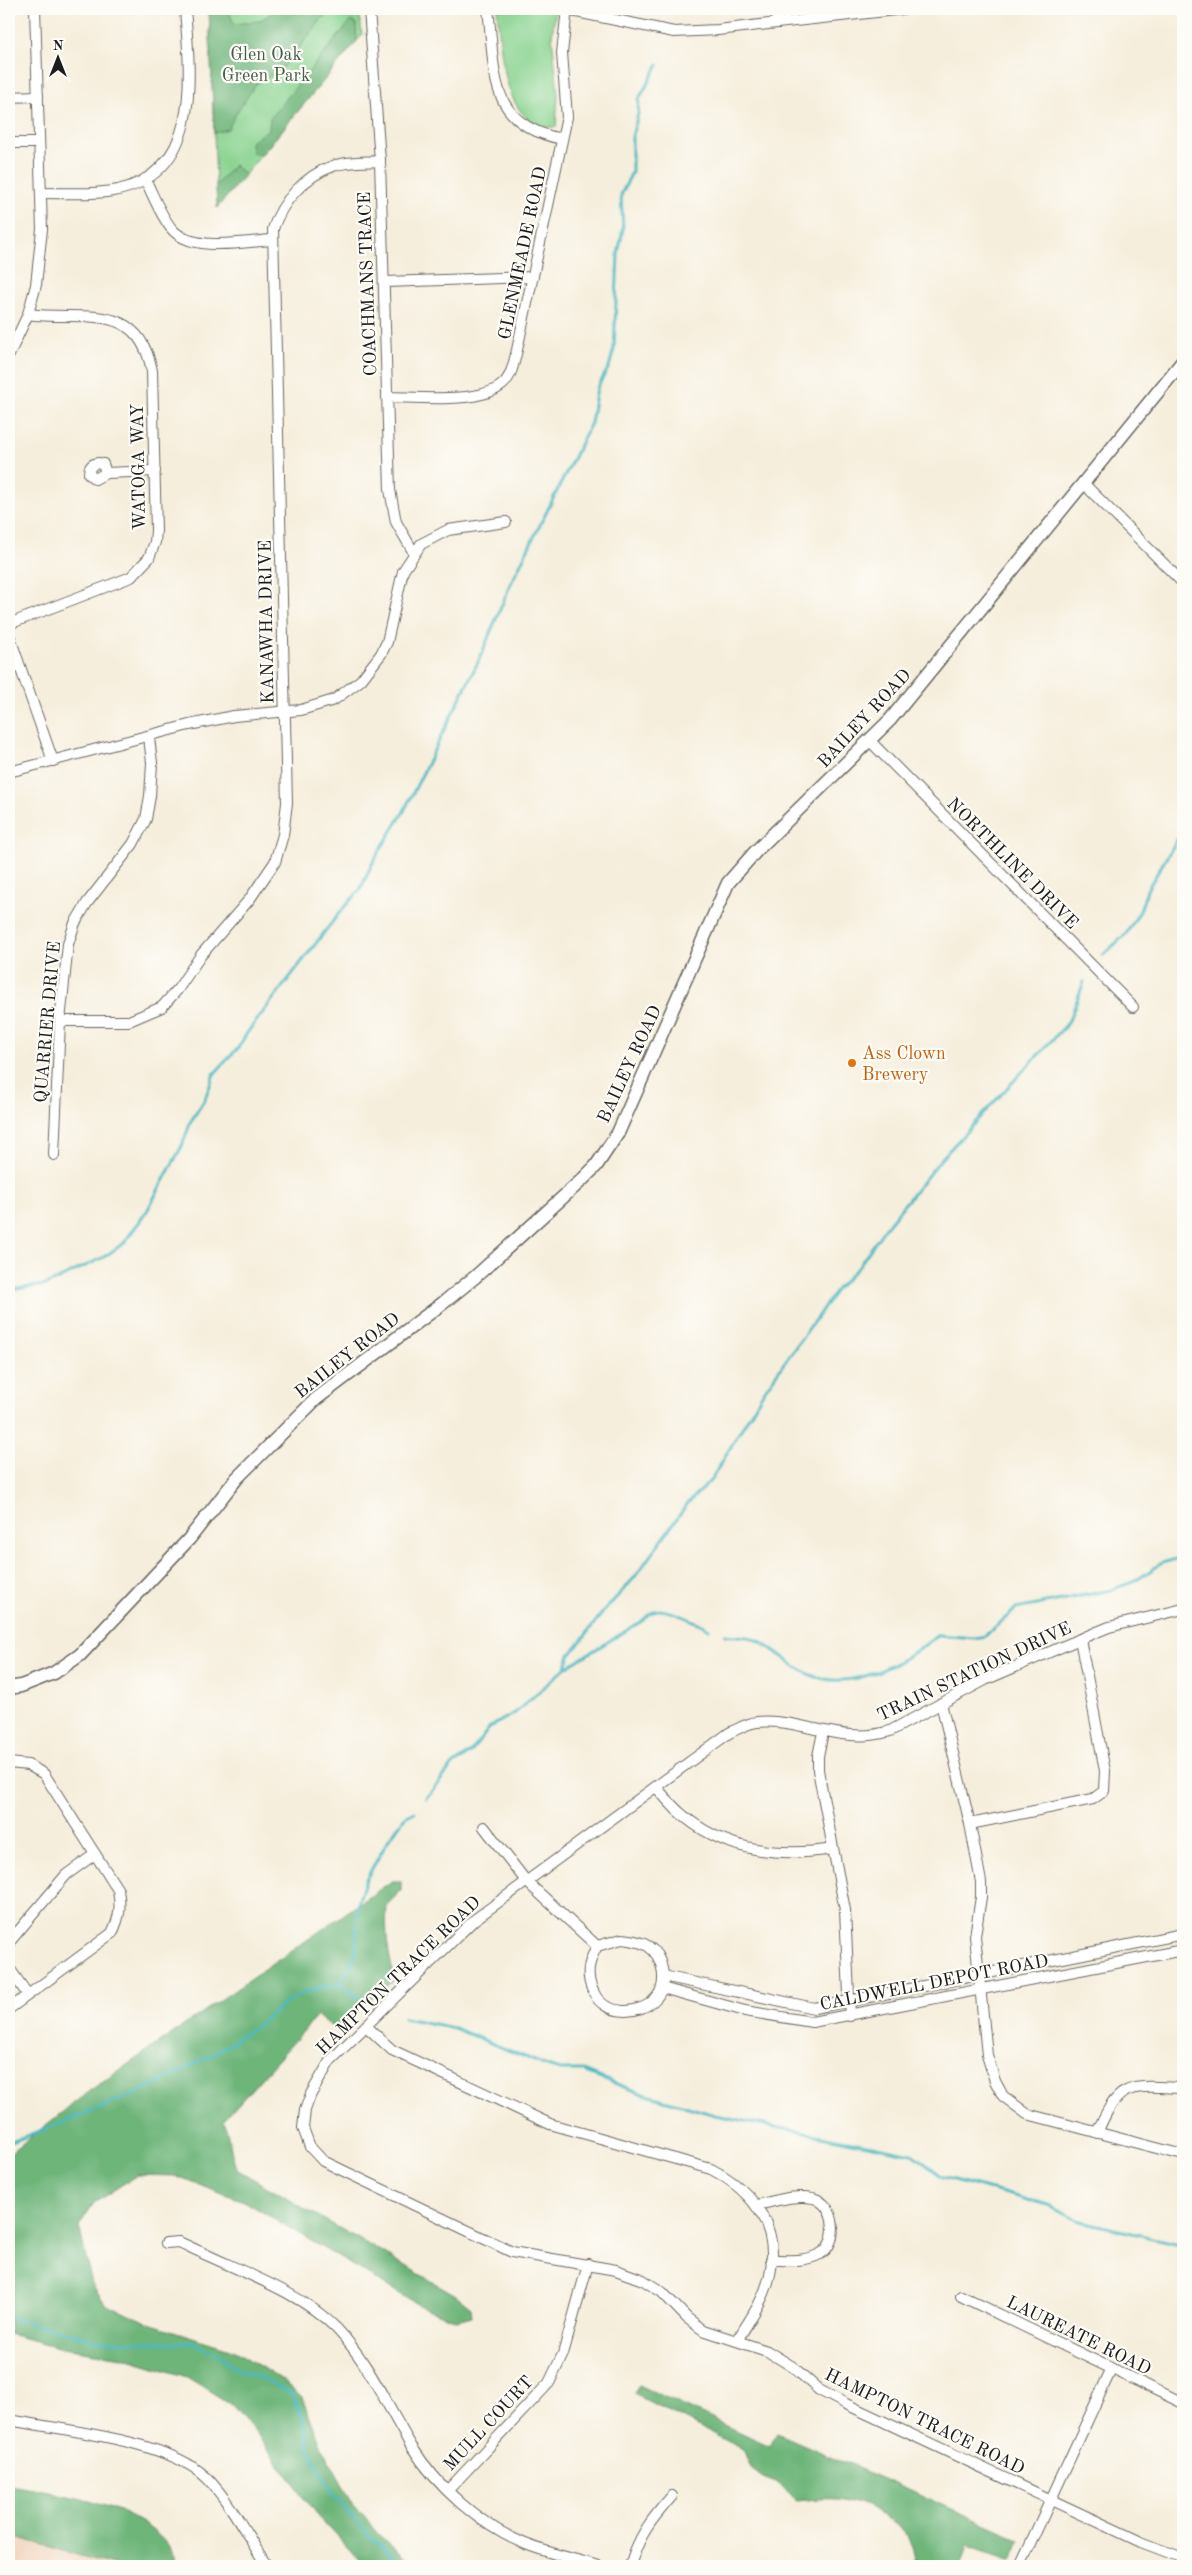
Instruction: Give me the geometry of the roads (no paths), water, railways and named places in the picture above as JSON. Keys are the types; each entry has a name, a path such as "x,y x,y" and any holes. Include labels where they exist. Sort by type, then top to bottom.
{"street":[{"path":"9,355 28,314 38,269 42,229 35,9"},
{"path":"42,193 99,192 124,188 145,179 172,154 185,124 188,92 185,9"},
{"name":"COACHMANS TRACE","path":"369,9 380,161 390,490 393,513 405,540 414,553"},
{"path":"488,9 497,80 510,114 530,130 562,139"},
{"path":"567,9 674,32 718,30 904,9"},
{"name":"GLENMEADE ROAD","path":"387,397 475,396 502,385 512,368 567,118 562,53 567,9"},
{"path":"776,9 777,23"},
{"path":"9,97 38,96"},
{"path":"9,143 39,143"},
{"name":"KANAWHA DRIVE","path":"60,1021 129,1021 162,1007 178,989 201,955 249,900 275,862 284,835 287,803 272,240 275,222 283,206 306,182 334,165 380,161"},
{"path":"145,179 167,222 184,239 197,243 272,240"},
{"path":"384,282 532,277"},
{"name":"WATOGA WAY","path":"9,624 123,582 138,572 149,558 155,542 152,371 149,355 136,333 121,322 103,316 28,314"},
{"name":"BAILEY ROAD","path":"9,1688 22,1686 54,1673 80,1655 191,1538 237,1478 305,1410 455,1294 596,1166 618,1134 728,883 756,850 870,741 921,684 1183,362"},
{"path":"106,472 155,470"},
{"path":"1084,484 1183,583"},
{"path":"9,772 234,716 284,712 318,706 334,700 361,680 372,667 387,642 402,571 414,553 427,540 448,530 506,522"},
{"path":"9,636 54,761"},
{"name":"QUARRIER DRIVE","path":"54,1155 60,1021 65,963 75,924 87,903 133,844 146,820 152,763 149,736"},
{"name":"NORTHLINE DRIVE","path":"870,741 1133,1007"},
{"name":"TRAIN STATION DRIVE","path":"526,1881 729,1733 742,1726 757,1722 773,1723 854,1736 875,1735 890,1730 1012,1667 1109,1627 1183,1609"},
{"path":"970,1824 1094,1799 1104,1791 1105,1771 1080,1639"},
{"path":"941,1703 970,1824 981,1882 981,1897 974,1936 980,1975 987,2055 995,2081 1003,2096 1027,2114 1183,2155"},
{"path":"823,1732 818,1756 818,1770 845,1910 850,2016"},
{"path":"9,1763 28,1765 44,1774 118,1890 121,1905 119,1920 112,1933 9,2009"},
{"path":"656,1787 685,1817 710,1833 738,1846 772,1853 800,1854 833,1850"},
{"path":"484,1827 526,1881 598,1946"},
{"path":"9,1946 11,1940 66,1875 95,1854"},
{"name":"HAMPTON TRACE ROAD","path":"526,1881 474,1920 330,2061 311,2094 305,2110 304,2128 310,2147 323,2161 512,2252 588,2264 616,2270 643,2280 662,2292 687,2318 703,2330 767,2350 793,2367 819,2390 846,2404 1141,2542 1183,2558"},
{"name":"CALDWELL DEPOT ROAD","path":"662,1976 814,2008 1183,1934"},
{"path":"622,1939 636,1941 649,1947 660,1960 662,1988 657,1998 647,2005 632,2010 616,2011 605,2007 596,1997 589,1984 588,1970 598,1946 622,1939"},
{"name":"CALDWELL DEPOT ROAD","path":"662,1988 745,2011 792,2021 812,2022 1183,1950"},
{"path":"9,1968 28,1995"},
{"path":"366,2026 392,2050 550,2124 711,2169 732,2181 748,2194 764,2216 770,2241 771,2260 768,2282 737,2341"},
{"path":"1097,2132 1108,2106 1122,2093 1143,2087 1183,2088"},
{"path":"756,2205 799,2197 815,2199 827,2208 833,2221 832,2239 822,2254 805,2260 771,2260"},
{"path":"166,2243 179,2242 291,2296 336,2328 363,2362 413,2449 448,2490 472,2512 504,2534 544,2550 599,2566"},
{"name":"MULL COURT","path":"448,2490 548,2383 563,2354 588,2264"},
{"name":"LAUREATE ROAD","path":"961,2296 1111,2370 1183,2403"},
{"path":"1020,2566 1111,2370"},
{"path":"9,2420 143,2445 170,2454 189,2464 214,2486 267,2566"},
{"path":"630,2566 643,2532 652,2518 672,2496"}],"waterway":[{"path":"9,1290 46,1285 104,1257 124,1243 147,1211 182,1146 191,1121 205,1099 214,1074 238,1048 247,1033 340,912 360,890 374,860 403,813 479,660 511,583 591,423 597,388 609,367 614,349 618,254 623,229 621,195 632,172 632,137 638,114 639,99 658,65"},
{"path":"1103,955 1126,934 1140,911 1147,890 1183,830"},
{"path":"565,1668 570,1655 603,1612 635,1577 688,1503 711,1480 764,1391 837,1289 858,1267 886,1227 941,1159 1068,1023 1084,982"},
{"path":"725,1635 752,1638 811,1675 827,1680 844,1680 878,1672 895,1664 938,1635 974,1638 985,1636 1016,1609 1111,1590 1135,1581 1162,1563 1183,1557"},
{"path":"426,1798 453,1765 471,1752 490,1727 515,1713 565,1668 642,1621 654,1611 663,1610 677,1614 709,1629"},
{"path":"9,2143 140,2092 212,2055 255,2027 288,2001 309,1991 338,1983 348,1972 355,1954 359,1900 366,1879 389,1839 405,1817 415,1812"},
{"path":"338,1983 358,1998"},
{"path":"404,2018 454,2028 547,2066 560,2070 581,2070 637,2092 715,2115 912,2154 943,2177 1051,2207 1077,2220 1183,2245"},
{"path":"9,2318 99,2341 192,2343 217,2354 236,2369 261,2378 291,2393 303,2418 311,2456 332,2492 358,2524 402,2566"}],"place":[{"name":"Ass Clown Brewery","path":"852,1063"}],"park label":[{"name":"Glen Oak Green Park","path":"266,64"}]}
